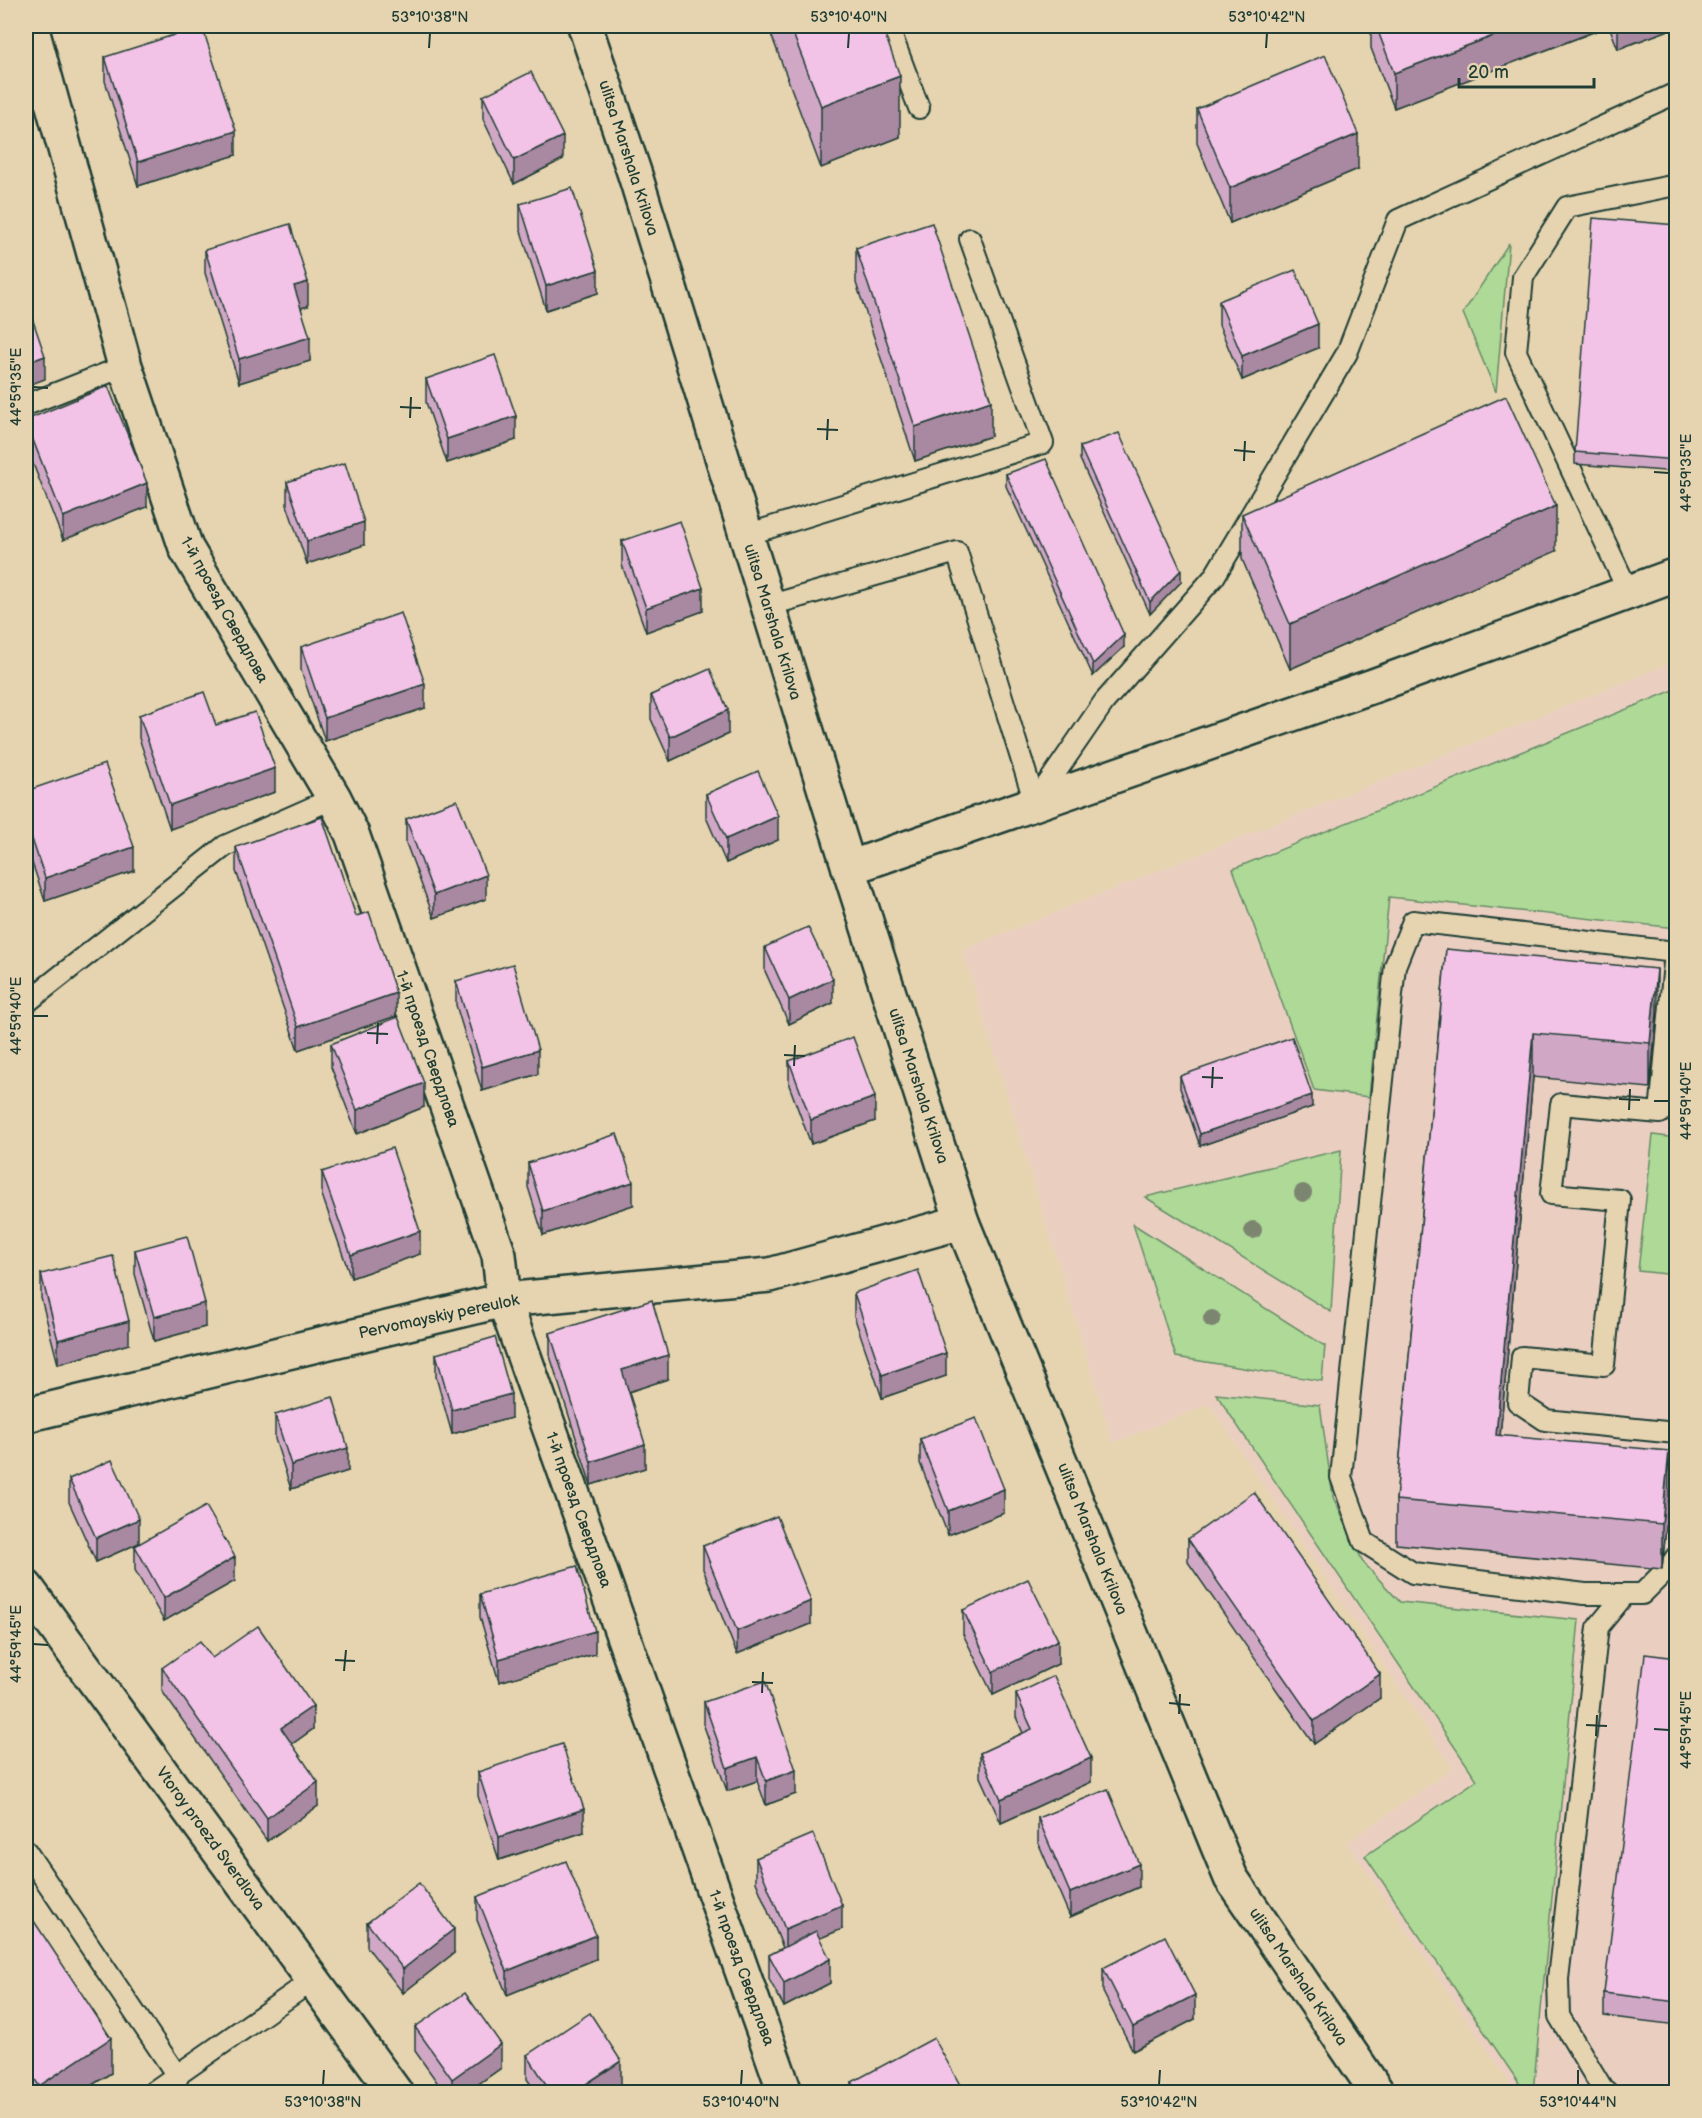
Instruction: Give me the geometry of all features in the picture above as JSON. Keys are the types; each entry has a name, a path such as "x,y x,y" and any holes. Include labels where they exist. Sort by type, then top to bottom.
{"street":[{"name":"1-й проезд Свердлова","path":"31,26 125,366 186,548 352,834 499,1255 504,1300 785,2092"},
{"name":"ulitsa Marshala Krilova","path":"585,26 635,174 849,868 962,1222 1231,1878 1377,2092"},
{"path":"849,868 1373,686 1677,575"},
{"name":"Pervomayskiy pereulok","path":"26,1415 504,1300 770,1275 962,1222"},
{"name":"Vtoroy proezd Sverdlova","path":"26,1587 395,2092"}],"lane":[{"path":"888,26 919,108"},
{"path":"1035,803 1104,702 1214,577 1347,353 1398,220 1677,93"},
{"path":"1629,592 1516,352 1522,277 1567,207 1677,185"},
{"path":"746,535 1042,443 970,239"},
{"path":"26,405 125,366"},
{"path":"768,606 957,552 1035,803"},
{"path":"26,1003 225,846 333,798"},
{"path":"1677,1433 1545,1420 1518,1402 1522,1357 1604,1365 1620,1200 1551,1194 1561,1104 1660,1113 1675,952 1413,921 1395,966 1341,1477 1364,1542 1413,1573 1584,1594 1642,1594 1677,1557"},
{"path":"1607,2092 1602,2088 1559,2016 1558,1979 1598,1627 1625,1594"},
{"path":"26,1851 178,2077"},
{"path":"153,2092 178,2077 313,1980"}],"shaded area":[{"path":"1676,661 1676,2092 1516,2092 1347,1843 1453,1768 1209,1404 1113,1443 963,950"}],"green space":[{"path":"1509,243 1496,392 1463,313"},
{"path":"1676,689 1676,928 1389,897 1369,1097 1314,1090 1233,869"},
{"path":"1653,1135 1676,1138 1676,1275 1638,1271"},
{"path":"1341,1150 1331,1312 1145,1197"},
{"path":"1133,1224 1325,1346 1322,1381 1176,1357"},
{"path":"1216,1394 1320,1405 1333,1497 1363,1562 1400,1602 1579,1620 1533,2092 1525,2092 1365,1856 1477,1780"}],"building":[{"path":"202,26 236,131 138,162 105,57"},
{"path":"790,26 882,26 900,76 821,106"},
{"path":"1376,26 1520,26 1394,73"},
{"path":"1325,55 1358,134 1230,188 1197,109"},
{"path":"531,72 563,136 514,160 483,96"},
{"path":"572,188 598,270 546,286 520,204"},
{"path":"1593,218 1677,225 1677,460 1575,452"},
{"path":"932,223 991,401 915,427 856,248"},
{"path":"290,224 308,282 294,286 310,337 239,359 205,250"},
{"path":"1295,270 1318,324 1242,356 1219,301"},
{"path":"26,300 45,356 26,363"},
{"path":"495,355 516,416 447,439 426,379"},
{"path":"108,386 147,483 63,517 26,420"},
{"path":"1506,396 1556,506 1290,624 1242,514"},
{"path":"1119,433 1181,570 1150,602 1080,447"},
{"path":"1046,459 1124,635 1093,664 1006,474"},
{"path":"345,463 364,522 307,541 287,482"},
{"path":"680,521 703,588 646,608 622,541"},
{"path":"401,613 425,684 325,718 301,647"},
{"path":"710,669 728,710 670,737 651,695"},
{"path":"204,692 216,725 255,712 275,768 170,805 139,715"},
{"path":"105,764 134,847 45,878 26,821 26,791"},
{"path":"758,771 778,816 726,839 706,794"},
{"path":"457,800 486,875 434,895 406,819"},
{"path":"322,817 356,916 369,912 396,993 298,1027 236,847"},
{"path":"808,927 833,979 789,1000 765,947"},
{"path":"1446,949 1657,969 1650,1043 1533,1033 1496,1435 1669,1451 1662,1524 1396,1500"},
{"path":"513,964 538,1050 482,1067 456,981"},
{"path":"398,1017 424,1083 357,1110 331,1044"},
{"path":"853,1037 875,1097 811,1120 789,1061"},
{"path":"1292,1037 1312,1095 1200,1134 1180,1076"},
{"path":"617,1134 633,1182 543,1211 528,1163"},
{"path":"392,1148 420,1231 351,1255 322,1172"},
{"path":"187,1236 205,1303 154,1317 135,1250"},
{"path":"113,1256 129,1321 58,1340 41,1274"},
{"path":"918,1270 946,1353 882,1375 854,1293"},
{"path":"652,1300 668,1355 622,1370 645,1444 591,1462 550,1333"},
{"path":"495,1337 511,1394 452,1410 436,1354"},
{"path":"333,1397 348,1448 291,1465 275,1415"},
{"path":"976,1418 1004,1489 948,1511 920,1439"},
{"path":"112,1460 139,1519 96,1538 69,1479"},
{"path":"1254,1492 1380,1674 1314,1721 1188,1539"},
{"path":"206,1506 235,1557 164,1598 135,1546"},
{"path":"777,1516 811,1601 737,1631 703,1546"},
{"path":"577,1566 595,1631 499,1659 480,1594"},
{"path":"1028,1579 1058,1640 993,1672 963,1610"},
{"path":"258,1626 313,1706 281,1728 318,1782 267,1818 162,1668 200,1641 212,1658"},
{"path":"1645,1654 1677,1658 1677,2002 1604,1993"},
{"path":"1054,1676 1091,1758 1001,1799 980,1753 1032,1729 1016,1694"},
{"path":"765,1681 796,1770 766,1781 757,1757 727,1768 704,1702"},
{"path":"562,1744 584,1809 499,1837 478,1772"},
{"path":"1108,1789 1139,1864 1070,1893 1038,1818"},
{"path":"813,1834 842,1905 785,1929 756,1858"},
{"path":"566,1861 596,1935 507,1971 477,1897"},
{"path":"419,1883 454,1929 403,1969 367,1923"},
{"path":"26,1909 111,2038 39,2086 26,2065"},
{"path":"816,1931 830,1959 784,1983 769,1955"},
{"path":"1165,1936 1195,1995 1133,2027 1103,1968"},
{"path":"465,1993 501,2044 452,2079 415,2027"},
{"path":"590,2013 621,2061 574,2092 551,2092 527,2055"},
{"path":"934,2038 964,2092 858,2092 852,2082"}]}
